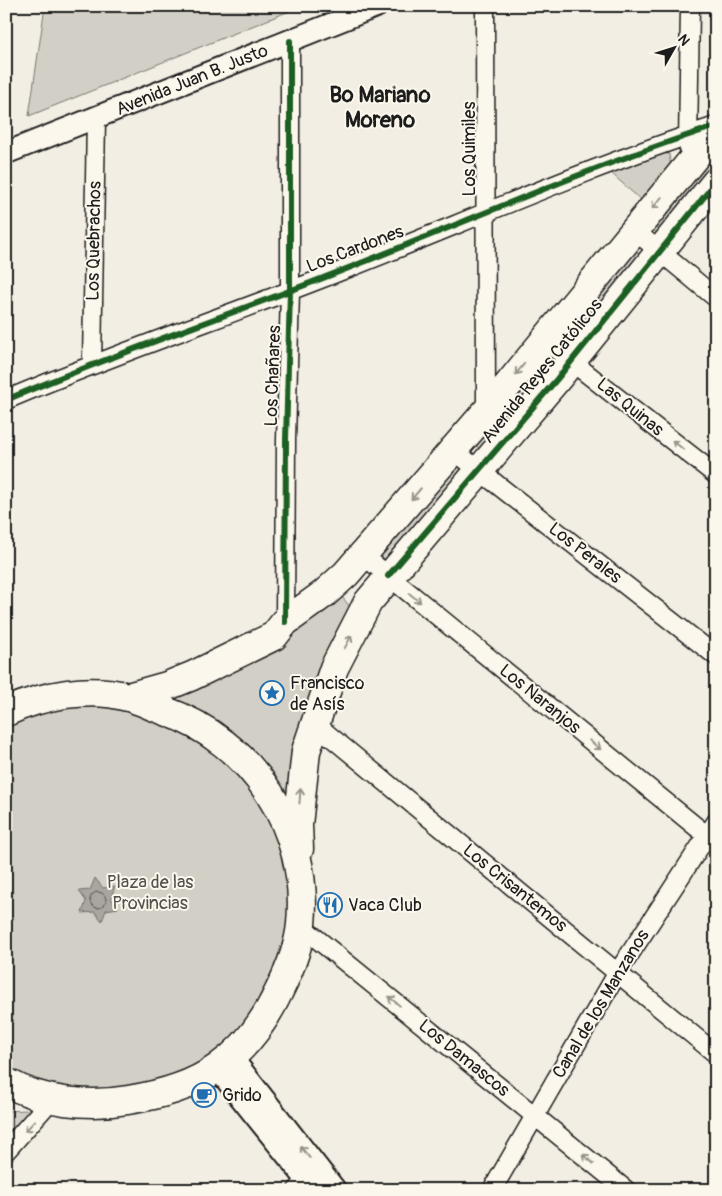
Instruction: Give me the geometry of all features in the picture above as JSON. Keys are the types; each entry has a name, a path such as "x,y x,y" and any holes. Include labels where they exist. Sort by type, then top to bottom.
{"main road":[{"name":"Avenida Reyes Católicos","path":"128,697 167,686 192,676 274,636 285,622 325,593 364,556 486,412 716,131"},
{"name":"Avenida Reyes Católicos","path":"224,1062 262,1022 288,974 301,926 298,825 301,783 306,751 334,668 368,602 572,360 716,182"},
{"name":"Avenida Reyes Católicos","path":"6,712 28,704 184,665 270,626 285,622"},
{"path":"82,692 128,697 187,719 220,739 242,758 268,789 299,862"},
{"path":"6,1102 48,1098 87,1102 117,1102 150,1096 179,1088 224,1062"},
{"path":"6,1082 48,1098"}],"street":[{"name":"Avenida Juan B. Justo","path":"6,153 377,6"},
{"name":"Los Quimiles","path":"485,6 484,215 486,412"},
{"path":"688,166 690,6"},
{"name":"Los Chañares","path":"285,622 286,440 290,291 290,41"},
{"name":"Los Quebrachos","path":"92,364 96,118"},
{"name":"Los Cardones","path":"6,400 92,364 290,291 688,135 716,126"},
{"path":"635,231 716,298"},
{"name":"Las Quinas","path":"544,340 572,360 716,475"},
{"name":"Los Perales","path":"454,450 716,656"},
{"name":"Los Naranjos","path":"364,556 712,833"},
{"name":"Los Crisantemos","path":"314,724 716,1054"},
{"name":"Canal de los Manzanos","path":"492,1190 618,972 712,833"},
{"name":"Los Damascos","path":"301,926 626,1190"},
{"path":"224,1062 310,1182 335,1190"},
{"path":"6,1152 48,1098"}],"green space":[{"path":"45,6 302,6 29,116"},
{"path":"716,147 716,170 660,236 649,226"},
{"path":"659,153 669,154 671,168 643,202 610,172"},
{"path":"630,246 642,256 572,344 561,334"},
{"path":"541,358 552,368 484,453 473,443"},
{"path":"454,463 466,473 390,564 378,554"},
{"path":"338,597 343,598 350,607 290,824 280,797 153,697 293,634"},
{"name":"Plaza de las Provincias","path":"106,702 214,742 282,830 293,927 254,1022 203,1068 98,1095 6,1077 6,729 30,717 54,709"},
{"path":"6,1111 31,1111 6,1144"}],"water":[{"path":"95,878 103,888 115,886 111,898 118,908 106,910 102,921 95,912 82,913 86,901 79,891 90,890"}],"cycle path":[{"path":"285,622 286,440 290,291 290,41"},
{"path":"6,400 89,366 341,271 574,177 716,126"},
{"path":"388,576 557,379 716,182"}],"place":[{"name":"Francisco de Asís","path":"272,693"},
{"name":"Vaca Club","path":"330,905"},
{"name":"Grido","path":"204,1095"}],"district":[{"name":"Bº Mariano Moreno","path":"380,108"}]}
